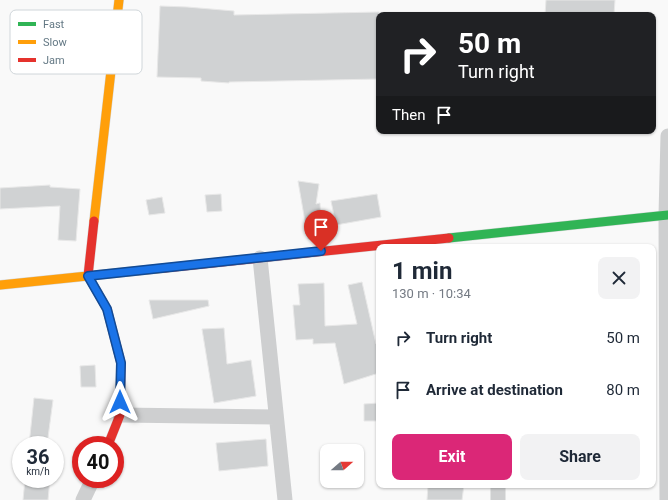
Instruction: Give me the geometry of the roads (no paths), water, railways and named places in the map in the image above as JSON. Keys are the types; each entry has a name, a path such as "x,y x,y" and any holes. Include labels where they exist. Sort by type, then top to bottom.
{"street":[{"path":"118,10 119,0"},
{"path":"111,74 88,276 107,309 121,363 120,415 112,436"},
{"path":"667,500 660,435 668,136"},
{"path":"440,244 491,240 667,215"},
{"path":"0,285 260,258 376,249"},
{"path":"260,258 285,500"},
{"path":"120,415 276,417"},
{"path":"83,500 89,488"},
{"path":"498,488 498,500"}]}
